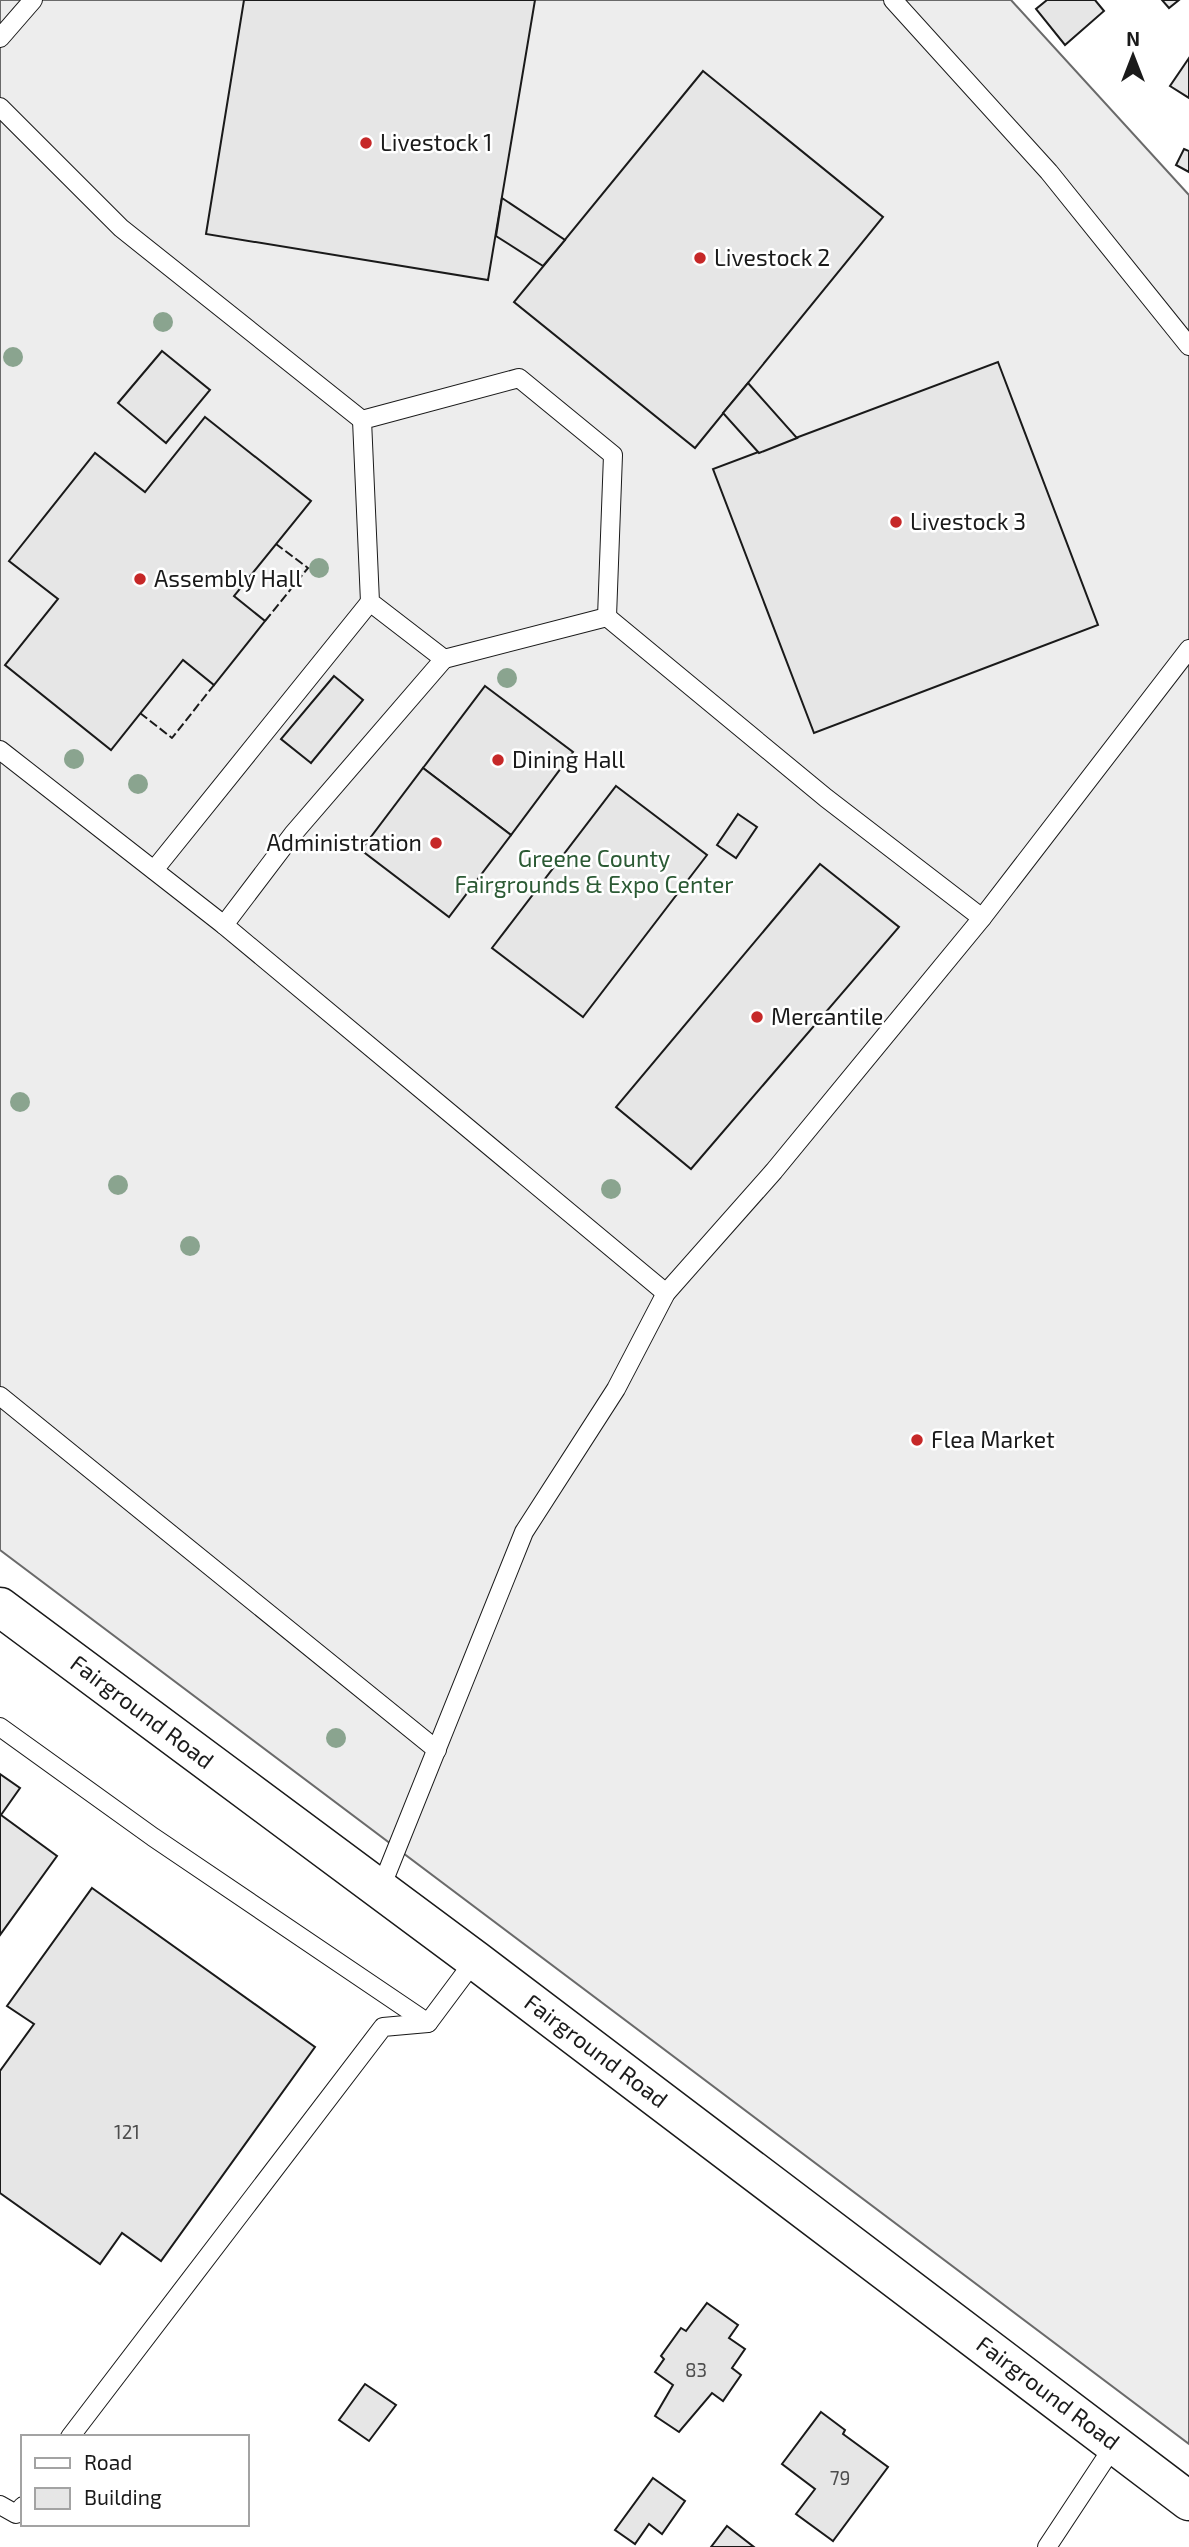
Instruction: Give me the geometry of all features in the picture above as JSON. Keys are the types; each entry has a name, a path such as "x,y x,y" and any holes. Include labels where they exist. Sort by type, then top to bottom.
{"street":[{"name":"Fairground Road","path":"0,1607 475,1960 1189,2501"}],"lane":[{"path":"0,38 33,0"},
{"path":"893,0 1049,172 1189,346"},
{"path":"0,107 121,228 362,420 370,602 154,870"},
{"path":"362,420 519,378 613,454 607,617"},
{"path":"370,602 443,659"},
{"path":"224,925 293,834 443,659 607,617"},
{"path":"607,617 826,798 982,918"},
{"path":"380,1890 524,1532 616,1390 666,1293 774,1171 982,918 1189,649"},
{"path":"0,750 224,925 666,1293"},
{"path":"0,1396 437,1750"},
{"path":"0,1727 153,1837 428,2023"},
{"path":"72,2435 383,2027 428,2023 475,1960"},
{"path":"1047,2547 1115,2444"},
{"path":"0,2505 16,2514 21,2508"}],"shaded area":[{"name":"Greene County Fairgrounds & Expo Center","path":"0,0 1011,0 1189,195 1189,2444 0,1550"}],"building":[{"name":"Livestock 1","path":"244,0 535,0 488,280 206,234"},
{"path":"1047,0 1095,0 1104,11 1065,45 1036,9"},
{"path":"1162,0 1179,0 1169,8"},
{"path":"1189,58 1189,98 1170,86"},
{"name":"Livestock 2","path":"703,71 883,217 695,448 514,302"},
{"path":"1184,149 1189,151 1189,172 1176,165"},
{"path":"502,198 565,240 543,266 496,236"},
{"path":"162,351 210,390 166,443 118,403"},
{"name":"Livestock 3","path":"998,362 1098,625 814,733 713,469"},
{"path":"748,383 797,438 759,453 723,413"},
{"name":"Assembly Hall","path":"205,417 311,501 234,596 265,621 214,685 183,660 111,750 5,665 58,599 9,561 95,453 145,492"},
{"path":"334,676 363,700 311,763 281,739"},
{"name":"Dining Hall","path":"485,686 573,752 511,835 423,768"},
{"name":"Administration","path":"423,768 511,835 449,917 361,850"},
{"path":"616,786 707,855 583,1017 492,948"},
{"path":"738,814 757,827 736,858 717,845"},
{"name":"Mercantile","path":"820,864 899,927 691,1169 616,1107"},
{"path":"0,1774 20,1788 1,1815 57,1856 0,1935"},
{"path":"92,1888 315,2047 161,2261 122,2233 100,2264 0,2193 0,2071 34,2024 7,2006"},
{"path":"707,2303 738,2325 729,2338 745,2349 732,2368 741,2375 723,2401 712,2393 679,2432 655,2416 673,2385 655,2372 664,2359 661,2356 681,2328 686,2331"},
{"path":"365,2384 396,2405 369,2441 339,2420"},
{"path":"821,2412 845,2430 843,2434 888,2467 833,2541 796,2514 815,2489 782,2464"},
{"path":"653,2478 685,2501 662,2534 649,2524 635,2544 615,2530"},
{"path":"727,2526 754,2547 711,2547"}],"fence":[{"path":"265,621 308,568 276,544"},
{"path":"140,713 172,738 214,685"}],"place":[{"name":"Livestock 1","path":"366,143"},
{"name":"Livestock 2","path":"700,258"},
{"name":"Livestock 3","path":"896,522"},
{"name":"Assembly Hall","path":"140,579"},
{"name":"Dining Hall","path":"498,760"},
{"name":"Administration","path":"436,843"},
{"name":"Mercantile","path":"757,1017"},
{"name":"Flea Market","path":"917,1440"}]}
